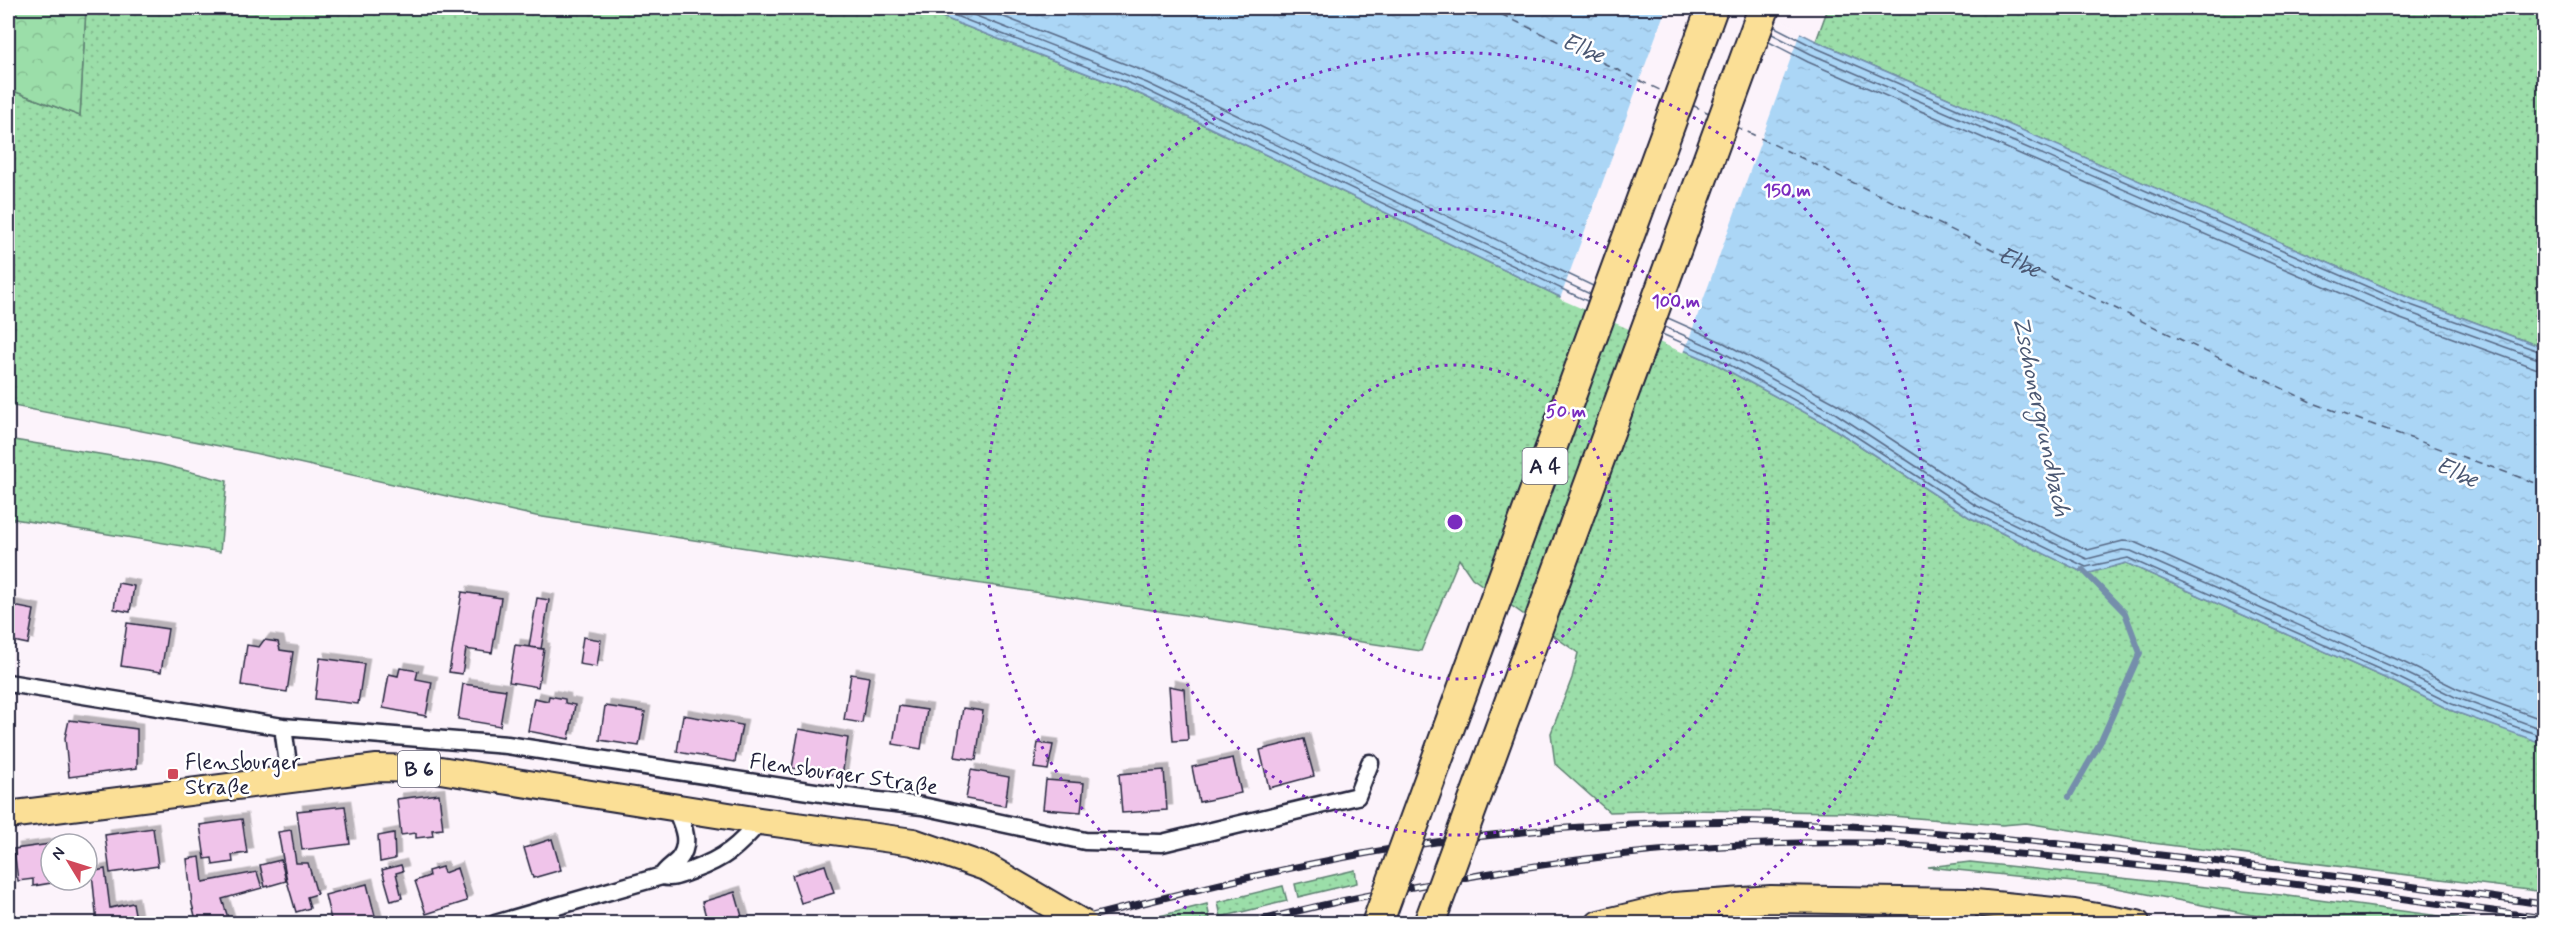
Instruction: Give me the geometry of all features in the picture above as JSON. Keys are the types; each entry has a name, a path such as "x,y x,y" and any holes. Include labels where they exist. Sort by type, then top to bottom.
{"highway":[{"name":"A 4","path":"1377,924 1712,8"},
{"name":"A 4","path":"1430,924 1764,8"}],"main road":[{"name":"B 6","path":"8,815 377,768 434,769 760,821 913,842 988,868 1084,924"},
{"path":"1599,924 1677,915 1771,899 1965,913 2074,914 2137,924"}],"street":[{"name":"Flensburger Straße","path":"8,683 283,727 507,745 861,799 922,806 1086,841 1162,843 1357,796 1370,763"},
{"path":"283,727 290,779"},
{"path":"662,876 686,848 686,833 675,807"},
{"path":"495,924 662,876 671,878 718,860 744,840 760,821"}],"green space":[{"path":"8,8 86,8 80,116 8,89"},
{"path":"86,8 919,8 1142,95 1556,295 1714,363 1828,425 1969,517 2086,574 2126,563 2396,683 2450,710 2544,743 2544,892 2152,843 2026,823 2002,825 1843,812 1680,810 1609,812 1555,764 1551,733 1572,678 1578,653 1472,578 1459,559 1421,651 536,516 245,451 8,405 8,89 80,116"},
{"path":"1828,8 2544,8 2544,348 2407,297 1816,41"},
{"path":"8,439 160,464 227,481 220,552 8,518"},
{"path":"1970,862 2281,895 2492,923 2292,923 2102,885 1928,867"},
{"path":"1355,870 1357,883 1298,897 1295,884"},
{"path":"1283,886 1287,901 1221,917 1218,902"},
{"path":"1207,904 1210,919 1192,923 1140,923 1140,921"}],"water":[{"name":"Elbe","path":"919,8 1750,8 1816,41 2407,297 2544,348 2544,744 2450,710 2396,683 2126,563 2086,574 1969,517 1828,425 1714,363 1556,295 1142,95"}],"pier":[{"path":"1666,8 1757,8 1801,30 1684,353 1560,299"}],"building":[{"path":"118,583 134,586 130,612 114,609"},
{"path":"462,592 501,598 492,653 466,649 462,674 449,672"},
{"path":"537,598 549,600 541,649 529,647"},
{"path":"8,605 34,610 28,644 8,640"},
{"path":"127,623 168,629 161,672 121,666"},
{"path":"583,637 601,640 597,667 579,664"},
{"path":"264,640 278,642 280,650 293,652 287,692 241,685 247,645 259,647"},
{"path":"515,645 544,649 538,687 509,682"},
{"path":"320,658 364,664 358,704 315,699"},
{"path":"400,668 418,671 416,679 432,682 426,716 383,708 389,674 398,676"},
{"path":"851,674 869,677 862,723 844,720"},
{"path":"463,684 506,690 500,726 458,719"},
{"path":"1169,686 1184,689 1188,740 1173,741"},
{"path":"549,696 565,699 565,703 575,705 569,739 528,731 534,698 548,701"},
{"path":"605,706 645,712 639,746 600,740"},
{"path":"899,706 927,710 921,749 893,744"},
{"path":"963,708 983,711 976,760 955,757"},
{"path":"683,715 742,725 735,762 677,752"},
{"path":"69,720 137,729 137,768 69,777 65,738"},
{"path":"799,729 848,738 842,776 792,768"},
{"path":"1304,739 1314,776 1269,788 1260,750"},
{"path":"1038,743 1053,745 1048,770 1034,768"},
{"path":"1233,758 1241,793 1199,802 1192,767"},
{"path":"971,770 1009,777 1005,806 966,799"},
{"path":"1164,770 1167,810 1122,813 1119,774"},
{"path":"1046,780 1084,783 1081,812 1043,809"},
{"path":"439,794 443,829 432,830 433,836 416,838 416,833 401,835 397,799"},
{"path":"345,806 350,844 302,850 297,811"},
{"path":"242,819 247,853 232,855 233,862 213,865 212,858 205,859 200,825"},
{"path":"153,828 158,866 110,873 105,835"},
{"path":"291,830 296,863 308,863 317,894 307,897 310,908 296,912 287,881 278,832"},
{"path":"394,833 395,859 380,862 378,836"},
{"path":"552,839 561,870 533,878 524,848"},
{"path":"39,846 39,885 33,886 33,879 18,881 14,849"},
{"path":"200,857 203,882 257,872 262,888 222,899 230,924 197,924 192,904 187,859"},
{"path":"281,860 286,881 265,887 260,865"},
{"path":"401,865 403,871 396,873 402,898 391,901 382,870"},
{"path":"825,865 834,893 801,903 792,875"},
{"path":"442,867 444,873 457,868 467,901 426,914 415,881 429,876 428,871"},
{"path":"105,869 110,908 133,903 136,919 120,924 97,924 94,892 99,892 99,870"},
{"path":"367,884 377,924 332,924 325,895"},
{"path":"735,892 743,920 731,924 708,924 702,902"}],"waterway":[{"name":"Zschonergrundbach","path":"2069,797 2101,741 2140,653 2125,613 2083,570"}],"ferry route":[{"path":"1488,8 1666,93"},
{"path":"1692,105 1709,113"},
{"path":"1735,126 2313,403 2544,486"}],"railway":[{"path":"1061,924 1294,867 1389,849 1528,831 1590,826 1723,821 1841,826 2067,845 2272,868 2544,904"},
{"path":"1249,924 1365,896 1542,865 1703,847 1811,843 1910,845 2105,862 2293,884 2544,918"}],"place":[{"name":"Flensburger Straße","path":"173,774"}]}
